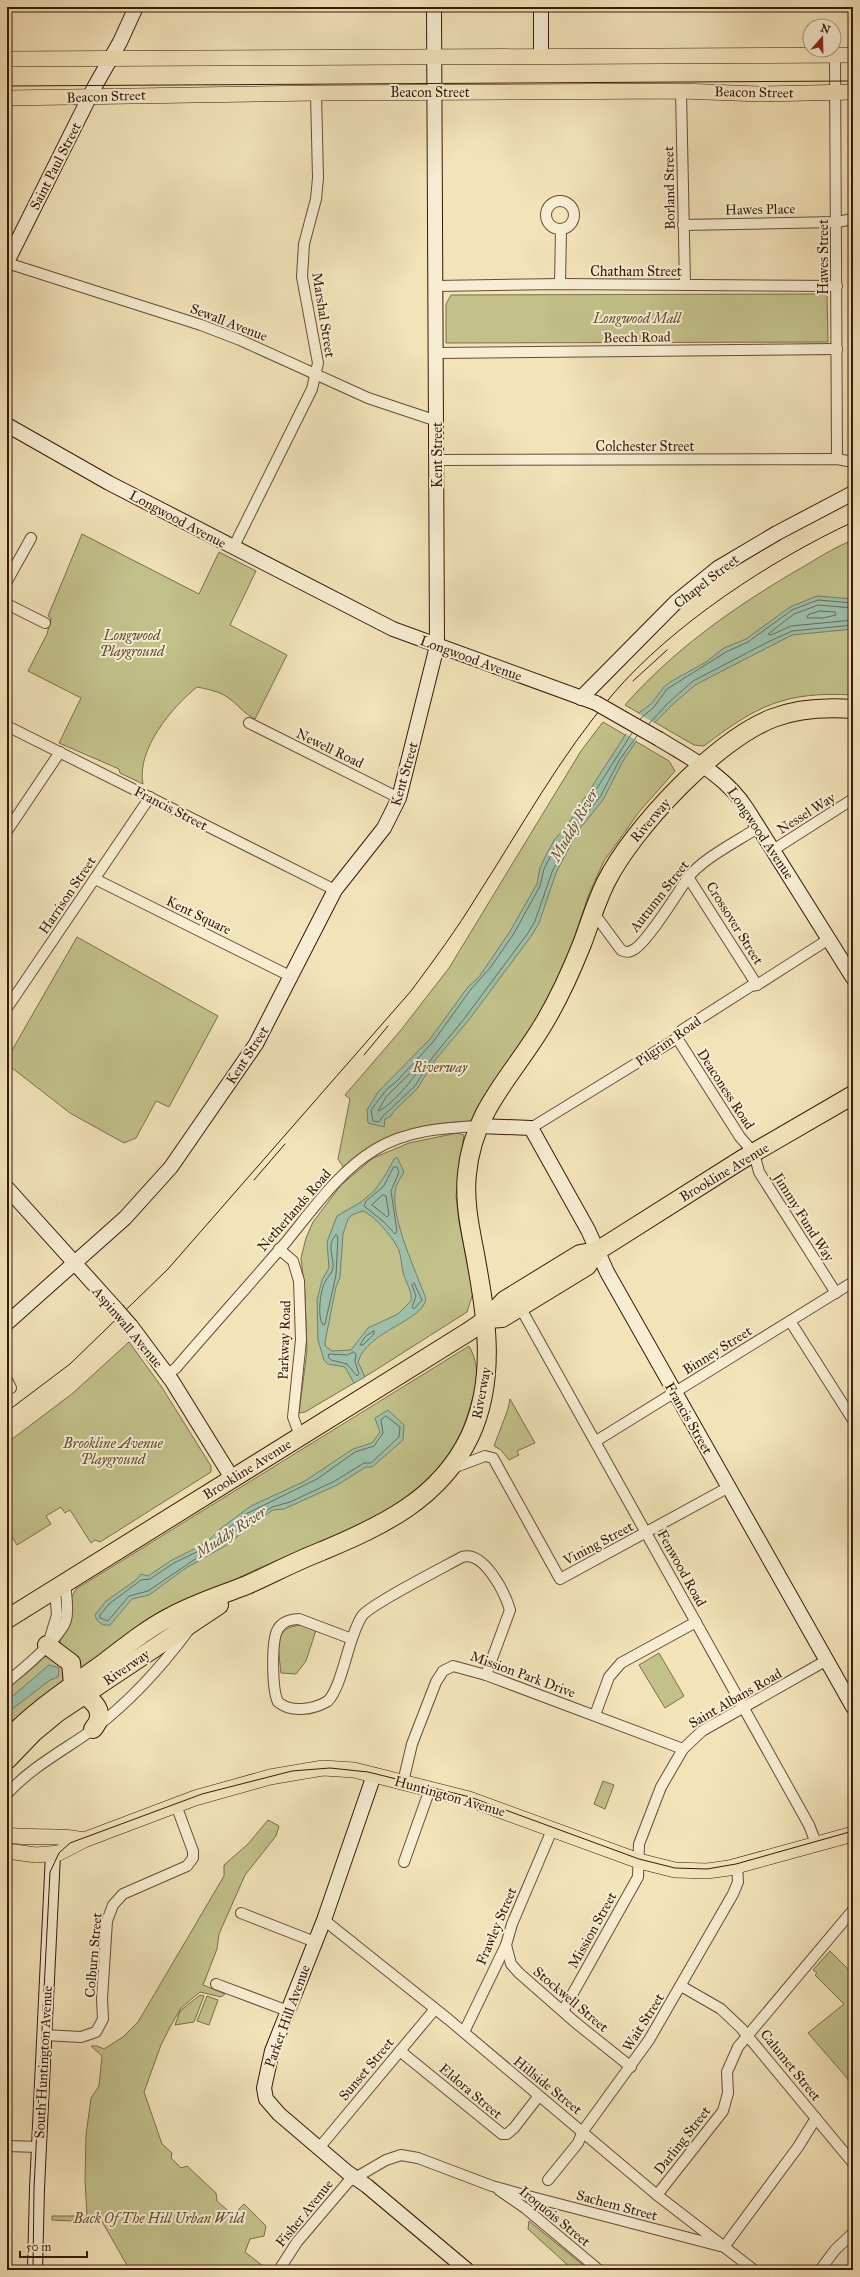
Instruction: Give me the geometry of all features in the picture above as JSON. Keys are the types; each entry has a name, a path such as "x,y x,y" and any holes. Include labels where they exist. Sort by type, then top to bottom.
{"highway":[{"name":"Riverway","path":"7,1760 79,1690 167,1618 252,1583 384,1523 426,1493 447,1470 469,1436 480,1406 487,1365 487,1319 469,1220 466,1188 469,1161 479,1126 492,1098 527,1051 550,1014 573,966 593,912 610,873 627,847 670,796 703,766 738,739 769,720 811,709 853,709"},
{"name":"Brookline Avenue","path":"487,1319 502,1318 587,1266 597,1252 754,1153 853,1095"},
{"name":"Brookline Avenue","path":"7,1619 487,1319 500,1303 580,1254 597,1252"},
{"name":"Riverway","path":"7,1740 41,1709 79,1690 196,1620 252,1583"},
{"path":"47,1645 71,1663 79,1690 95,1703 100,1712 99,1719 93,1729"}],"main road":[{"name":"Saint Paul Street","path":"7,262 109,58 120,42 136,7"},
{"name":"Kent Street","path":"7,1323 137,1206 171,1167 256,1044 292,977 335,890 384,828 399,798 437,646 436,57 434,7"},
{"path":"540,7 541,56"},
{"path":"7,59 802,55"},
{"path":"842,55 853,55"},
{"name":"Beacon Street","path":"7,98 89,98 155,94 436,92 681,91 760,94 853,92"},
{"name":"Longwood Avenue","path":"7,425 70,462 233,548 393,629 596,703 703,766 729,785 759,827 853,978"},
{"name":"Chapel Street","path":"581,698 676,602 718,568 764,540 853,493"},
{"path":"479,1126 531,1128"},
{"name":"Francis Street","path":"531,1128 588,1230 597,1252 675,1393 853,1707"},
{"name":"Aspinwall Avenue","path":"7,1188 131,1326 168,1374 232,1478"},
{"name":"Huntington Avenue","path":"7,1851 36,1855 53,1854 77,1839 234,1787 300,1771 338,1768 403,1782 484,1804 638,1861 683,1870 707,1871 737,1866 853,1834"},
{"name":"Parker Hill Avenue","path":"374,1775 324,1920 272,2051 264,2088 266,2099 279,2114 467,2270"},
{"name":"Huntington Avenue","path":"816,1843 839,1830 853,1826"},
{"path":"12,1836 43,1846 53,1854"},
{"name":"Huntington Avenue","path":"12,1836 77,1839"},
{"name":"South Huntington Avenue","path":"35,2270 39,2147 53,1854"}],"street":[{"name":"Hawes Street","path":"835,58 834,93 837,222 837,459"},
{"name":"Borland Street","path":"681,91 685,285"},
{"name":"Marshal Street","path":"233,548 305,403 316,376 318,363 302,277 304,244 316,199 318,178 316,93"},
{"name":"Hawes Place","path":"683,225 837,222 853,219"},
{"path":"560,284 561,229"},
{"name":"Sewall Avenue","path":"7,262 201,325 240,340 316,376 368,398 437,421"},
{"name":"Chatham Street","path":"436,286 560,284 836,286"},
{"name":"Beech Road","path":"437,353 837,350"},
{"name":"Colchester Street","path":"437,460 837,459 853,462"},
{"path":"7,581 31,538"},
{"path":"7,604 45,623"},
{"name":"Newell Road","path":"249,723 399,798"},
{"name":"Francis Street","path":"7,726 335,890"},
{"path":"7,831 60,752"},
{"name":"Harrison Street","path":"7,1008 150,797"},
{"name":"Nessel Way","path":"773,850 853,799"},
{"name":"Autumn Street","path":"593,912 621,950 634,950 664,914 688,877 700,866 759,827"},
{"name":"Crossover Street","path":"688,877 758,985"},
{"name":"Kent Square","path":"95,879 292,977"},
{"name":"Pilgrim Road","path":"531,1128 677,1038 682,1030 751,986 758,985 829,939"},
{"name":"Deaconess Road","path":"677,1038 740,1137 754,1153"},
{"name":"Netherlands Road","path":"168,1374 175,1368 346,1172 376,1149 399,1138 424,1131 479,1126"},
{"name":"Jimmy Fund Way","path":"754,1153 759,1172 836,1293"},
{"name":"Parkway Road","path":"279,1249 292,1262 299,1281 301,1340 300,1370 293,1412 294,1421 300,1436"},
{"name":"Binney Street","path":"596,1441 853,1282"},
{"name":"Fenwood Road","path":"520,1307 744,1707 809,1825 816,1843"},
{"path":"790,1321 853,1420"},
{"name":"Vining Street","path":"447,1470 489,1456 499,1467 560,1579 729,1487"},
{"path":"352,1639 300,1619 292,1619 281,1625 277,1630 274,1643 274,1690 278,1702 295,1710 328,1701 334,1691 352,1639 361,1618 366,1611 462,1557 473,1556 486,1565 510,1610 486,1675"},
{"path":"7,1682 47,1645 57,1615 60,1586"},
{"path":"7,1794 23,1778 93,1729 157,1669 196,1620"},
{"path":"595,1715 609,1677 621,1663 696,1622"},
{"name":"Saint Albans Road","path":"638,1861 639,1844 655,1801 668,1772 683,1749 702,1731 827,1660"},
{"name":"Mission Park Drive","path":"403,1782 412,1744 436,1682 441,1673 448,1668 458,1666 595,1715 683,1749"},
{"path":"404,1862 430,1789"},
{"name":"Colburn Street","path":"44,2035 81,2037 92,2035 100,2028 103,2019 102,1999 108,1921 113,1905 123,1894 184,1867 193,1858 193,1851 176,1805"},
{"name":"Frawley Street","path":"464,2032 506,1945 512,1924 552,1830"},
{"name":"Mission Street","path":"563,2011 638,1876 638,1861"},
{"name":"Wait Street","path":"548,2180 578,2143 583,2131 617,2081 631,2067 681,1986 735,1891 738,1882 737,1866"},
{"name":"Calumet Street","path":"853,1910 748,2036 853,2163"},
{"path":"241,1913 315,1942"},
{"name":"Hillside Street","path":"324,1920 464,2032 538,2097 583,2131 657,2195 754,2270"},
{"name":"Stockwell Street","path":"506,1945 508,1956 515,1969 631,2067"},
{"path":"216,1984 288,2011"},
{"path":"681,1986 721,2009 748,2036"},
{"name":"Sunset Street","path":"320,2148 434,2009"},
{"name":"Darling Street","path":"657,2195 723,2111 728,2093 727,2072 738,2047 748,2036"},
{"name":"Eldora Street","path":"400,2051 502,2134 507,2134 514,2128 538,2097"},
{"path":"724,2247 798,2147 816,2118"},
{"path":"7,2146 39,2147"},
{"name":"Sachem Street","path":"356,2178 386,2160 401,2155 418,2158 492,2186 724,2247"},
{"name":"Fisher Avenue","path":"279,2270 297,2242 318,2216 348,2182 356,2178"},
{"name":"Iroquois Street","path":"492,2186 525,2208 599,2270"},
{"path":"820,2270 835,2250 853,2233"}],"green space":[{"name":"Longwood Mall","path":"827,294 828,342 446,343 446,304 451,295"},
{"name":"Longwood Playground","path":"82,534 199,594 219,552 256,571 230,625 287,655 255,719 224,695 209,689 197,687 167,718 150,744 142,771 143,784 120,773 119,769 59,743 81,698 28,671 47,634 51,618 48,616"},
{"path":"853,540 853,695 829,694 808,696 772,704 756,711 704,746 694,745 625,705 663,666 704,632 748,600 830,551"},
{"name":"Riverway","path":"603,722 669,761 675,771 639,812 604,861 589,894 562,973 540,1017 500,1074 471,1121 451,1122 403,1132 375,1146 344,1168 338,1159 350,1099 345,1095 401,1030 449,968 581,751"},
{"path":"77,937 218,1016 169,1107 156,1101 136,1138 124,1143 70,1113 7,1064 7,1059"},
{"path":"457,1133 464,1135 456,1196 459,1222 473,1293 467,1312 371,1373 305,1412 299,1413 307,1351 305,1293 301,1258 306,1238 313,1222 341,1185 373,1158 409,1143"},
{"name":"Brookline Avenue Playground","path":"129,1342 161,1386 211,1466 211,1472 100,1542 95,1540 91,1543 70,1510 65,1513 61,1507 46,1516 51,1524 17,1545 7,1529 7,1443 73,1393"},
{"path":"469,1346 475,1362 477,1376 476,1383 470,1407 455,1444 432,1474 403,1499 370,1519 261,1567 227,1584 82,1671 62,1646 60,1640 71,1598 76,1589"},
{"path":"510,1399 535,1443 517,1451 519,1455 509,1460 501,1450 494,1446 508,1409"},
{"path":"302,1625 316,1630 306,1661 296,1674 281,1673 279,1641 281,1635 285,1630"},
{"path":"659,1653 684,1696 665,1708 639,1665"},
{"path":"48,1654 60,1660 66,1679 7,1730 7,1687"},
{"path":"603,1781 614,1785 605,1809 594,1804"},
{"name":"Back Of The Hill Urban Wild","path":"268,1820 279,1826 276,1836 245,1875 219,1934 217,1949 203,1985 225,1994 221,1997 200,1992 181,2008 161,2045 144,2092 162,2144 172,2153 171,2158 181,2168 187,2166 216,2193 217,2201 233,2215 244,2204 266,2226 264,2236 250,2239 245,2252 268,2270 128,2270 128,2267 100,2218 94,2222 52,2220 52,2216 87,2216 85,2180 86,2135 91,2098 99,2086 102,2056 91,2046 97,2046 104,2049 123,2037 138,2022 224,1876 224,1865 248,1844"},
{"path":"830,1951 853,1974 853,2085 808,2033 844,2004 815,1975 817,1973 813,1970"},
{"path":"200,1995 204,1996 194,2022 175,2025 180,2011"},
{"path":"207,1996 218,2000 209,2025 197,2021"},
{"path":"529,2221 589,2270 573,2270 528,2229"}],"water":[{"name":"Muddy River","path":"817,596 853,599 853,629 792,635 695,685 671,706 636,742 623,761 603,800 577,832 556,873 539,923 532,935 468,1021 435,1060 417,1089 394,1111 390,1117 385,1119 384,1127 368,1123 367,1110 378,1092 430,1039 468,987 479,977 509,933 537,884 540,868 555,839 566,827 640,712 651,704 664,687 670,682 706,662 724,648 746,639 790,607"},
{"path":"397,1157 404,1172 397,1184 395,1192 397,1217 401,1232 426,1299 422,1307 415,1314 383,1334 372,1342 364,1351 358,1362 365,1377 354,1383 345,1367 328,1364 324,1360 318,1340 317,1300 322,1280 329,1268 327,1242 337,1216 361,1202 375,1190 394,1159","holes":["362,1211 367,1213 384,1228 397,1246 410,1292 411,1301 398,1314 368,1328 351,1350 332,1351 325,1346 325,1342 336,1287 340,1277 343,1234 348,1219 352,1215"]},
{"name":"Muddy River","path":"388,1410 404,1425 403,1440 372,1467 366,1467 337,1485 284,1509 273,1510 225,1546 186,1568 149,1595 132,1599 110,1625 105,1625 97,1620 95,1615 106,1601 136,1580 141,1574 148,1576 172,1560 206,1543 221,1528 251,1506 305,1481 353,1449 372,1443 380,1432 375,1418"},
{"path":"49,1665 59,1668 58,1677 50,1680 7,1713 7,1701"}],"pier":[{"path":"637,713 656,724 639,742 624,733"}],"tram line":[{"path":"7,86 853,81"},
{"path":"9,1410 70,1364 168,1269 411,991 461,920 558,767 613,694 637,668 664,643 724,596 789,555 853,522"},
{"path":"633,681 667,650"},
{"path":"364,1055 388,1026"},
{"path":"254,1180 285,1144"},
{"path":"33,2270 34,2188 50,1872 59,1853 70,1843 202,1794 292,1771 330,1768 368,1772 470,1797 639,1859 675,1868 707,1869 736,1864 853,1831"}]}
